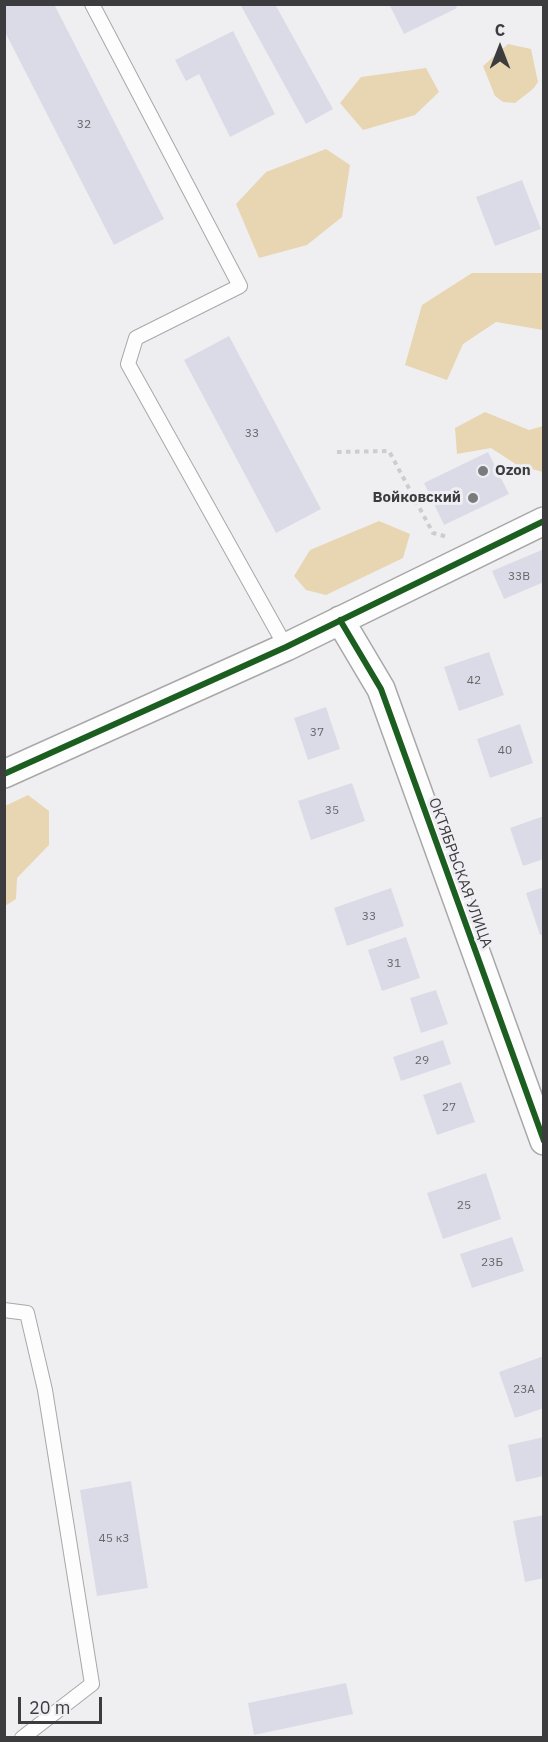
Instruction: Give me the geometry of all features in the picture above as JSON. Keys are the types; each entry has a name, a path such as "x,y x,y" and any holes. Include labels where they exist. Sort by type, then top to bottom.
{"street":[{"path":"4,774 286,647 543,521"},
{"name":"ОКТЯБРЬСКАЯ УЛИЦА","path":"340,620 381,689 543,1141"}],"lane":[{"path":"92,4 240,286 136,338 128,364 286,647"},
{"path":"4,1310 27,1313 35,1346 45,1390 92,1684 22,1737"}],"path":[{"path":"337,452 389,450 433,533 456,540"}],"shaded area":[{"path":"508,44 531,49 538,82 515,103 503,102 495,96 483,66"},
{"path":"426,68 439,92 415,115 363,130 340,103 361,77"},
{"path":"326,149 350,165 342,217 307,245 259,258 236,204 266,172"},
{"path":"472,273 543,273 543,330 496,322 463,344 447,380 405,365 422,305"},
{"path":"485,412 529,430 543,426 543,472 517,465 491,448 457,454 455,428"},
{"path":"379,521 410,534 403,558 326,595 306,590 294,576 310,550"},
{"path":"28,795 49,811 49,845 17,878 16,899 5,906 5,806"}],"building":[{"path":"4,4 54,4 164,219 114,245 4,30"},
{"path":"240,4 275,4 333,109 306,124"},
{"path":"389,4 455,4 457,8 404,34"},
{"path":"233,31 275,114 230,137 199,74 186,81 175,60"},
{"path":"522,180 541,229 495,246 476,197"},
{"path":"229,336 321,509 276,533 184,360"},
{"path":"488,452 509,494 444,525 424,483"},
{"path":"544,549 544,582 504,599 492,571"},
{"path":"489,652 504,695 459,711 444,667"},
{"path":"326,707 340,749 308,760 294,718"},
{"path":"520,724 533,763 490,778 477,739"},
{"path":"352,783 365,821 311,840 298,801"},
{"path":"544,816 544,859 523,866 510,828"},
{"path":"544,887 544,934 540,935 526,893"},
{"path":"391,888 404,926 347,946 334,908"},
{"path":"406,937 420,978 382,991 368,950"},
{"path":"436,990 448,1024 421,1033 410,998"},
{"path":"443,1040 451,1064 401,1081 393,1057"},
{"path":"461,1082 475,1122 437,1135 423,1095"},
{"path":"486,1173 501,1219 443,1239 427,1193"},
{"path":"512,1237 524,1271 472,1288 460,1254"},
{"path":"544,1356 544,1408 515,1418 499,1372"},
{"path":"544,1437 544,1476 516,1482 508,1445"},
{"path":"131,1481 148,1588 97,1596 80,1490"},
{"path":"544,1515 544,1578 525,1582 513,1521"},
{"path":"346,1683 353,1714 254,1735 248,1703"}],"cycle path":[{"path":"4,774 286,647 544,521"},
{"path":"340,620 381,689 544,1141"}],"place":[{"name":"Ozon","path":"483,471"},
{"name":"Войковский","path":"473,498"}]}
